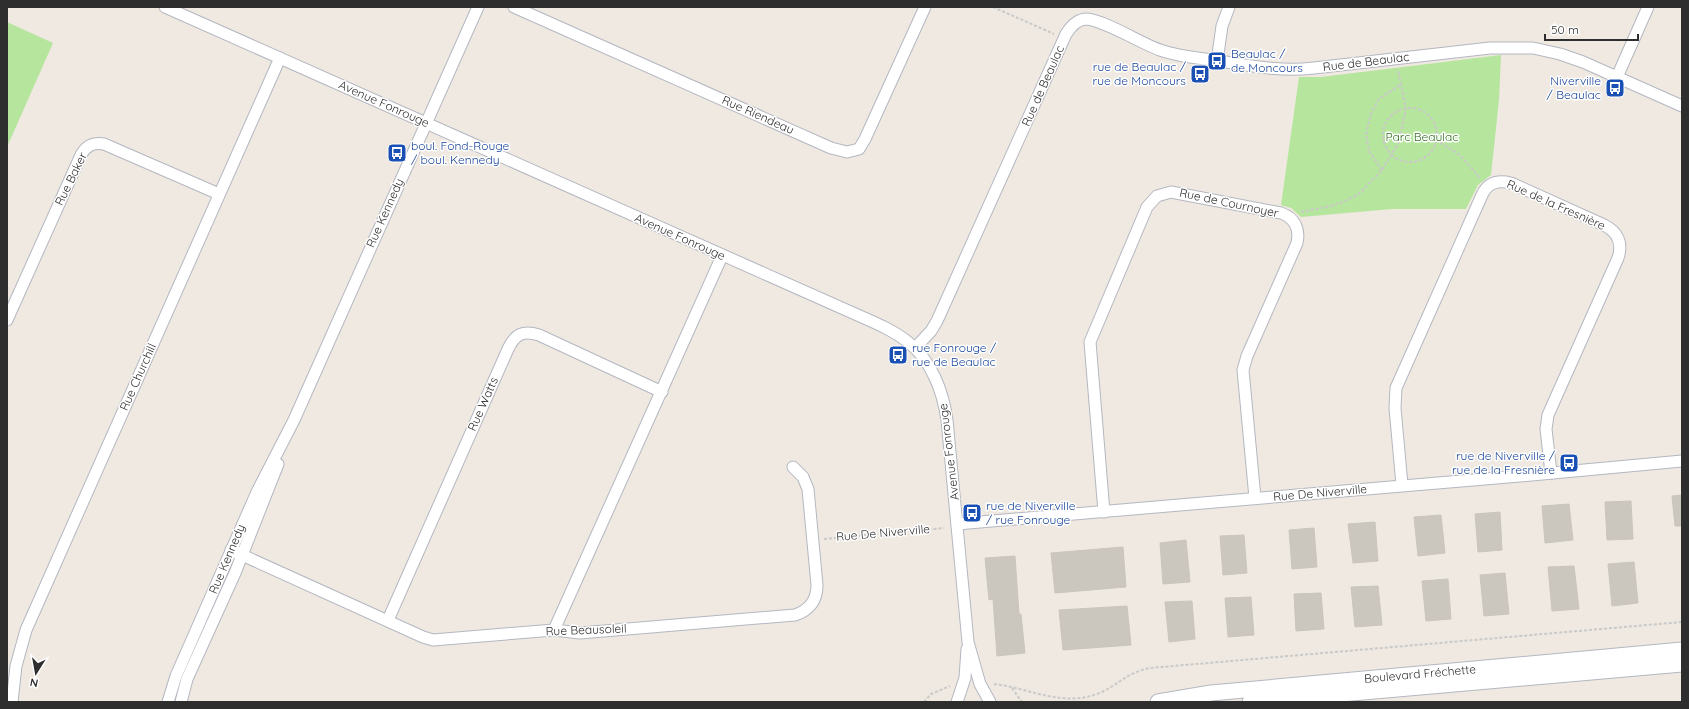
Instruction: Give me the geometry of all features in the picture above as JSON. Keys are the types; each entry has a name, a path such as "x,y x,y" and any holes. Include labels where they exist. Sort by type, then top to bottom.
{"main road":[{"name":"Boulevard Fréchette","path":"1158,702 1211,693 1682,650"},
{"name":"Boulevard Fréchette","path":"1250,702 1682,664"}],"street":[{"name":"Avenue Fonrouge","path":"165,7 875,323 898,335 914,348 934,376 944,400 968,642"},
{"name":"Rue Kennedy","path":"168,702 176,676 236,552 266,496 294,420 425,123 478,7"},
{"name":"Rue Riendeau","path":"514,7 831,148 847,152 859,148 865,139 925,7"},
{"path":"1217,61 1222,26 1229,7"},
{"path":"1617,78 1648,7"},
{"name":"Rue de Beaulac","path":"914,348 931,331 938,321 1064,39 1070,27 1076,22 1089,19 1099,22 1160,50 1182,56 1295,70 1490,48 1520,47 1560,54 1682,106"},
{"name":"Rue Churchill","path":"12,702 16,666 26,630 280,58"},
{"name":"Rue Baker","path":"7,320 80,155 88,146 104,144 219,194"},
{"name":"Rue de la Fresnière","path":"1402,485 1395,408 1396,388 1482,195 1488,186 1498,181 1511,183 1608,227 1617,236 1620,242 1618,258 1548,415 1546,429 1551,473"},
{"name":"Rue de Cournoyer","path":"1104,512 1090,342 1148,207 1161,193 1177,192 1286,215 1296,225 1298,234 1297,243 1247,356 1243,370 1255,498"},
{"path":"554,630 722,256"},
{"name":"Rue Watts","path":"388,620 508,349 516,336 524,332 539,335 662,392"},
{"name":"Rue De Niverville","path":"957,524 1551,473 1682,460"},
{"name":"Rue Beausoleil","path":"236,552 433,640 554,630 588,632 795,615 806,611 812,604 817,590 814,540 808,489 803,477 793,467"},
{"name":"Rue Kennedy","path":"181,702 188,679 235,573 236,552"},
{"path":"958,702 965,678 968,642"},
{"path":"968,642 980,684 990,702"}],"path":[{"path":"992,7 1064,39"},
{"path":"1286,215 1331,206 1343,202 1358,194 1382,170 1398,144 1406,109 1400,85 1396,58"},
{"path":"1382,170 1369,151 1366,134 1371,113 1379,99 1400,85"},
{"path":"1406,109 1418,110 1429,116 1436,129 1436,140 1428,155 1415,161 1401,160 1392,155 1384,143 1384,129 1391,116 1396,112 1406,109"},
{"path":"1436,140 1460,155 1488,186"},
{"name":"Rue De Niverville","path":"822,539 944,528"},
{"path":"992,684 1053,698 1072,698 1097,694 1127,675 1150,668 1682,622"},
{"path":"924,702 931,694 954,685"},
{"path":"1012,688 1022,702"}],"green space":[{"path":"7,22 53,43 7,147"},
{"name":"Parc Beaulac","path":"1501,55 1499,100 1491,175 1478,185 1466,209 1392,209 1301,217 1291,208 1281,205 1299,77 1321,77"}],"building":[{"path":"1682,495 1682,526 1675,526 1672,496"},
{"path":"1631,501 1633,539 1607,540 1605,502"},
{"path":"1569,504 1573,540 1545,543 1542,506"},
{"path":"1500,512 1502,550 1478,552 1475,514"},
{"path":"1441,515 1445,553 1418,556 1414,517"},
{"path":"1375,522 1378,561 1353,563 1348,524"},
{"path":"1314,528 1317,567 1292,569 1289,530"},
{"path":"1244,535 1247,573 1223,575 1220,536"},
{"path":"1186,540 1190,582 1163,584 1160,543"},
{"path":"1123,547 1126,587 1055,593 1051,553"},
{"path":"1015,556 1019,614 1021,614 1025,653 997,656 993,599 989,600 985,558"},
{"path":"1634,562 1638,603 1612,606 1608,564"},
{"path":"1574,566 1579,609 1552,611 1548,567"},
{"path":"1505,573 1509,614 1484,616 1480,575"},
{"path":"1448,579 1451,619 1426,621 1422,581"},
{"path":"1378,586 1382,625 1355,627 1351,587"},
{"path":"1321,593 1324,629 1296,631 1294,594"},
{"path":"1251,597 1254,635 1228,637 1225,598"},
{"path":"1192,601 1195,639 1169,642 1165,602"},
{"path":"1127,606 1131,645 1063,650 1059,610"}],"place":[{"name":"Beaulac / de Moncours","path":"1217,61"},
{"name":"rue de Beaulac / rue de Moncours","path":"1200,74"},
{"name":"Niverville / Beaulac","path":"1615,88"},
{"name":"boul. Fond-Rouge / boul. Kennedy","path":"397,153"},
{"name":"rue Fonrouge / rue de Beaulac","path":"898,355"},
{"name":"rue de Niverville / rue de la Fresnière","path":"1569,463"},
{"name":"rue de Niverville / rue Fonrouge","path":"972,513"}]}
